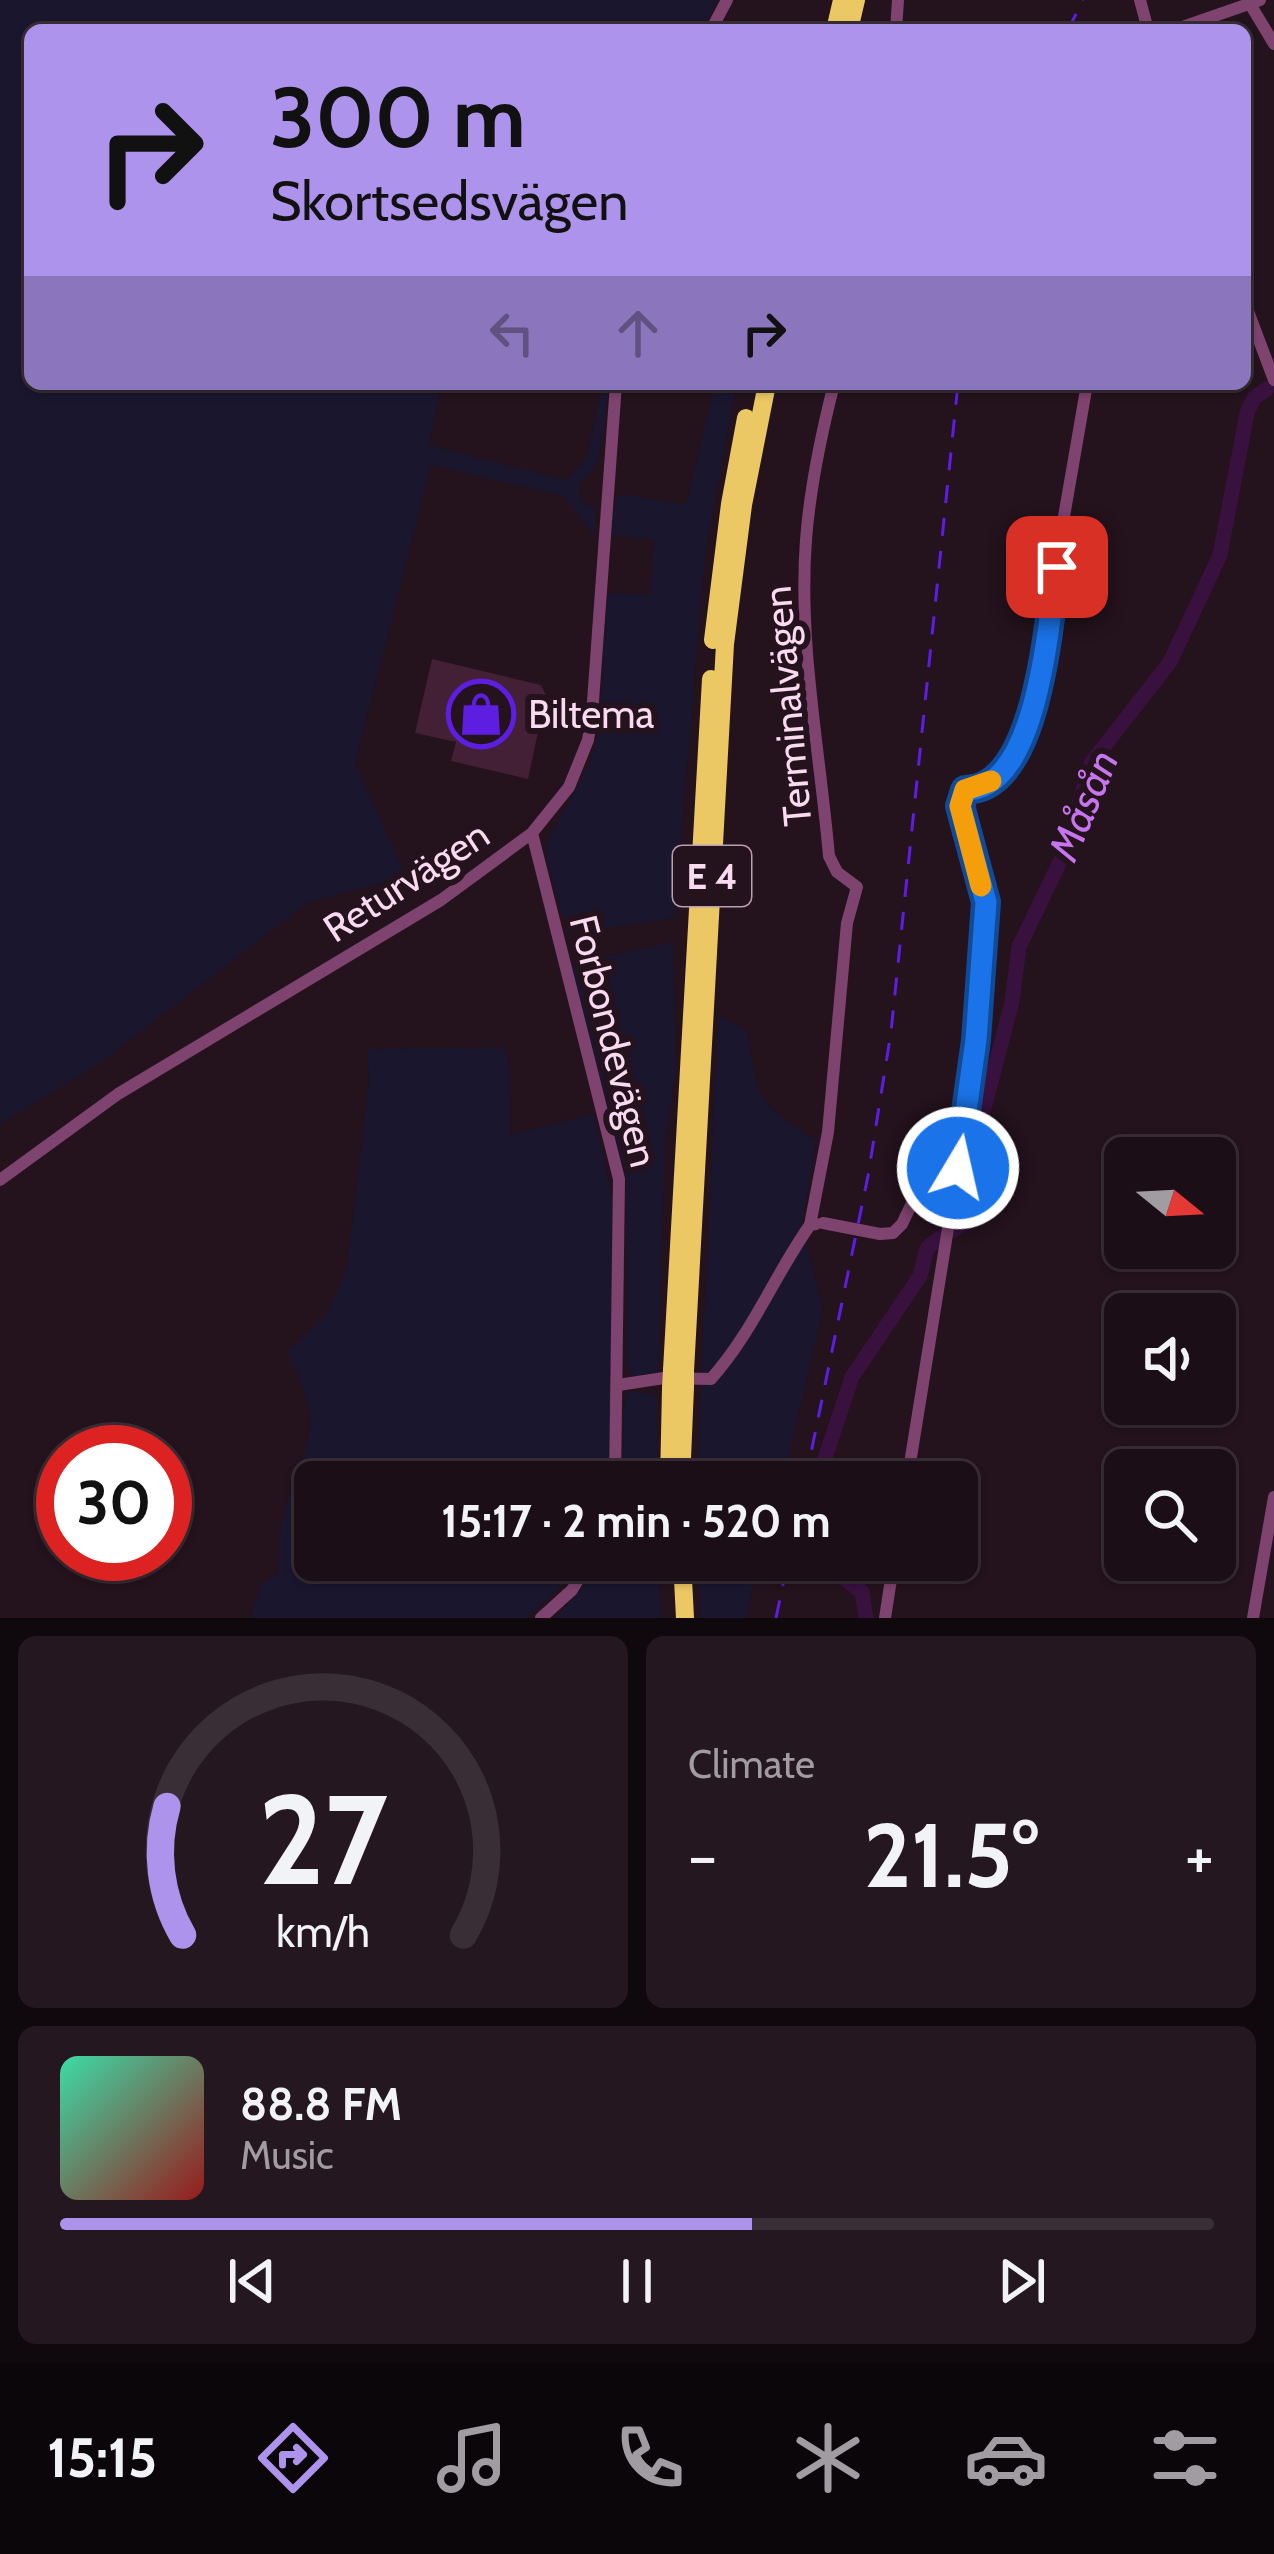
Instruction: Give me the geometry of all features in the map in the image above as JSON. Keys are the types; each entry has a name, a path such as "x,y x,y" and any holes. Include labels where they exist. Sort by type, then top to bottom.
{"highway":[{"name":"E 4","path":"680,1461 678,1379 713,643 730,504 753,390"},
{"name":"E 4","path":"671,1461 725,644 742,505 765,390"},
{"path":"671,1581 673,1618"},
{"path":"683,1581 685,1618"}],"street":[{"path":"1191,24 1255,2 1274,44"},
{"path":"1251,319 1274,380"},
{"name":"Returvägen","path":"0,1180 118,1094 441,900 532,833 568,787 588,740 615,390"},
{"name":"Terminalvägen","path":"816,1224 848,923 857,886 837,872 829,856 807,608 805,543 814,470 833,390"},
{"path":"910,1461 965,1123 986,902 960,806 965,790 995,778 1019,749 1027,730 1086,390"},
{"name":"Forbondevägen","path":"532,833 619,1179 616,1461"},
{"path":"618,1385 664,1378 711,1379 750,1331 816,1224 893,1233 902,1225 947,1130 965,1123"},
{"path":"1253,1618 1274,1497"},
{"path":"541,1618 577,1581"},
{"path":"885,1618 891,1581"}],"shaded area":[{"path":"0,0 718,0 706,24 24,24 24,390 440,390 429,445 567,480 586,459 602,390 609,390 598,462 578,487 582,503 596,508 594,535 563,496 431,465 355,763 406,876 307,903 100,1063 0,1124"},
{"path":"714,390 736,390 706,546 674,918 568,934 546,858 547,841 591,761 598,731 608,593 650,595 654,540 612,535 614,503 621,494 686,505"},
{"path":"673,942 676,1071 665,1142 658,1377 634,1378 626,1366 626,1177 571,964"},
{"path":"718,1016 745,1029 758,1088 767,1104 816,1141 802,1226 823,1309 788,1461 698,1461"},
{"path":"504,1047 511,1076 510,1135 594,1114 614,1205 609,1461 301,1461 310,1423 308,1403 287,1352 326,1315 347,1269 369,1082 368,1049"},
{"path":"631,1391 657,1395 658,1461 623,1461 625,1396"},
{"path":"294,1483 294,1581 567,1581 526,1618 251,1618 261,1585 277,1574 281,1526"},
{"path":"588,1581 659,1581 661,1618 555,1618"},
{"path":"698,1581 754,1581 747,1618 701,1618"}],"building":[{"name":"Biltema","path":"432,659 541,685 546,695 528,779 451,761 456,742 415,733"}],"waterway":[{"name":"Måsån","path":"953,1230 986,1211 977,1135 1012,1002 1019,947 1065,851 1091,763 1170,662 1220,555 1247,413 1254,398 1267,389"},
{"name":"Måsån","path":"824,1461 852,1377 920,1276 927,1248 941,1237"},
{"name":"Måsån","path":"848,1581 862,1592 866,1618"}],"railway":[{"path":"1071,24 1083,0"},
{"path":"809,1461 868,1176 891,1032 957,390"},
{"path":"776,1618 784,1581"}],"slow traffic":[{"path":"981,886 960,806 965,790 991,781"}],"place":[{"name":"Biltema","path":"481,714"}],"route":[{"path":"958,1168 976,1040 986,902 960,806 965,790 985,786 1009,764 1027,730 1057,567"}]}
